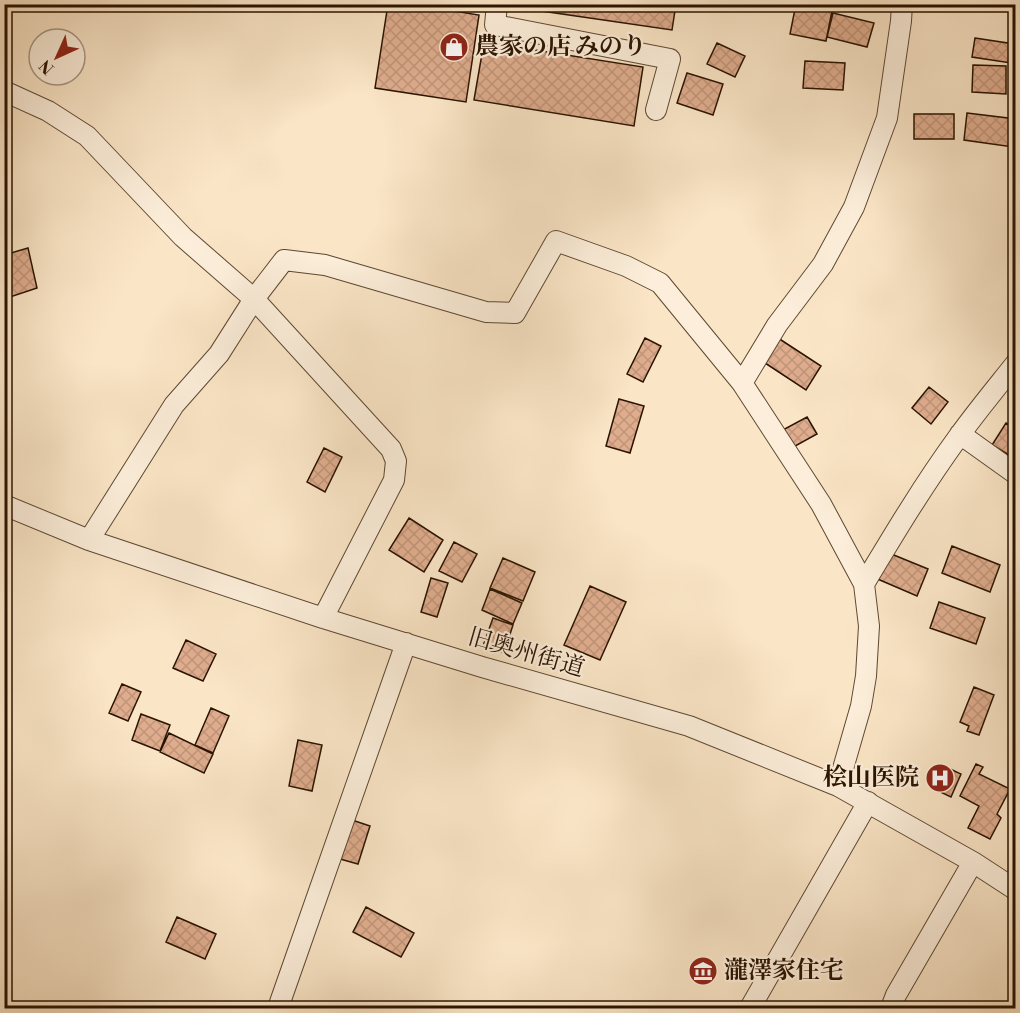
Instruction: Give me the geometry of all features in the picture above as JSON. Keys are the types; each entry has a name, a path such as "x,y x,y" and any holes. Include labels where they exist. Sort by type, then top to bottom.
{"street":[{"path":"497,4 495,25 670,59 656,110"},
{"path":"742,383 777,325 824,264 854,207 887,118 902,4"},
{"path":"4,91 48,111 87,136 183,237 254,299 392,449 396,461 394,480 323,618"},
{"path":"89,540 174,405 219,354 254,299 284,260 325,265 486,312 515,313 556,241 626,266 660,283 742,383 821,504 864,584 869,626 866,676 861,706 838,786"},
{"path":"864,584 895,531 960,434 1016,363"},
{"path":"960,434 1016,474"},
{"name":"旧奥州街道","path":"4,505 89,540 323,618 482,667 689,726 838,786 973,862 1016,890"},
{"path":"278,1008 405,643"},
{"path":"750,1008 868,802"},
{"path":"891,1008 896,995 973,862"}],"building":[{"path":"388,4 411,4 479,15 466,102 375,88"},
{"path":"521,4 676,4 672,30 521,8"},
{"path":"796,4 833,6 826,41 790,34"},
{"path":"833,13 874,23 867,47 827,37"},
{"path":"975,38 1014,44 1011,63 972,57"},
{"path":"484,42 643,67 634,126 474,100"},
{"path":"717,43 745,56 735,77 707,64"},
{"path":"805,61 845,63 843,90 803,88"},
{"path":"973,65 1006,66 1006,94 972,92"},
{"path":"687,73 723,84 713,115 677,103"},
{"path":"967,113 1016,119 1013,147 964,140"},
{"path":"914,114 954,114 954,139 914,139"},
{"path":"28,248 37,288 4,299 4,255"},
{"path":"645,338 661,346 643,382 627,374"},
{"path":"778,338 821,366 806,390 762,361"},
{"path":"929,387 948,402 931,424 912,408"},
{"path":"619,399 644,406 630,453 606,446"},
{"path":"807,417 817,434 788,450 779,432"},
{"path":"1006,423 1016,429 1016,459 992,445"},
{"path":"324,448 342,457 325,492 307,482"},
{"path":"409,518 443,540 424,572 389,550"},
{"path":"454,542 477,554 462,582 439,571"},
{"path":"952,546 1000,565 990,592 942,573"},
{"path":"884,551 928,569 917,596 873,577"},
{"path":"503,558 535,572 523,601 490,588"},
{"path":"431,578 448,583 437,617 421,612"},
{"path":"590,586 626,602 600,660 564,645"},
{"path":"490,589 522,603 513,624 482,610"},
{"path":"939,602 985,618 976,644 930,628"},
{"path":"493,618 513,625 504,653 483,646"},
{"path":"186,640 216,654 203,681 173,668"},
{"path":"122,684 141,692 128,721 109,713"},
{"path":"974,687 994,695 979,735 967,731 969,726 960,722"},
{"path":"211,708 229,716 213,753 195,745"},
{"path":"141,714 170,725 160,751 132,740"},
{"path":"169,733 213,754 204,773 160,752"},
{"path":"298,740 322,745 312,791 289,786"},
{"path":"976,764 983,767 979,774 1010,789 997,814 1001,818 990,839 968,828 979,806 960,796"},
{"path":"946,767 961,774 951,797 936,790"},
{"path":"352,820 370,826 358,864 340,859"},
{"path":"366,907 414,933 401,957 353,932"},
{"path":"177,917 216,934 205,959 166,942"}],"place":[{"name":"農家の店 みのり","path":"454,47"},
{"name":"桧山医院","path":"940,778"},
{"name":"瀧澤家住宅","path":"703,971"}]}
